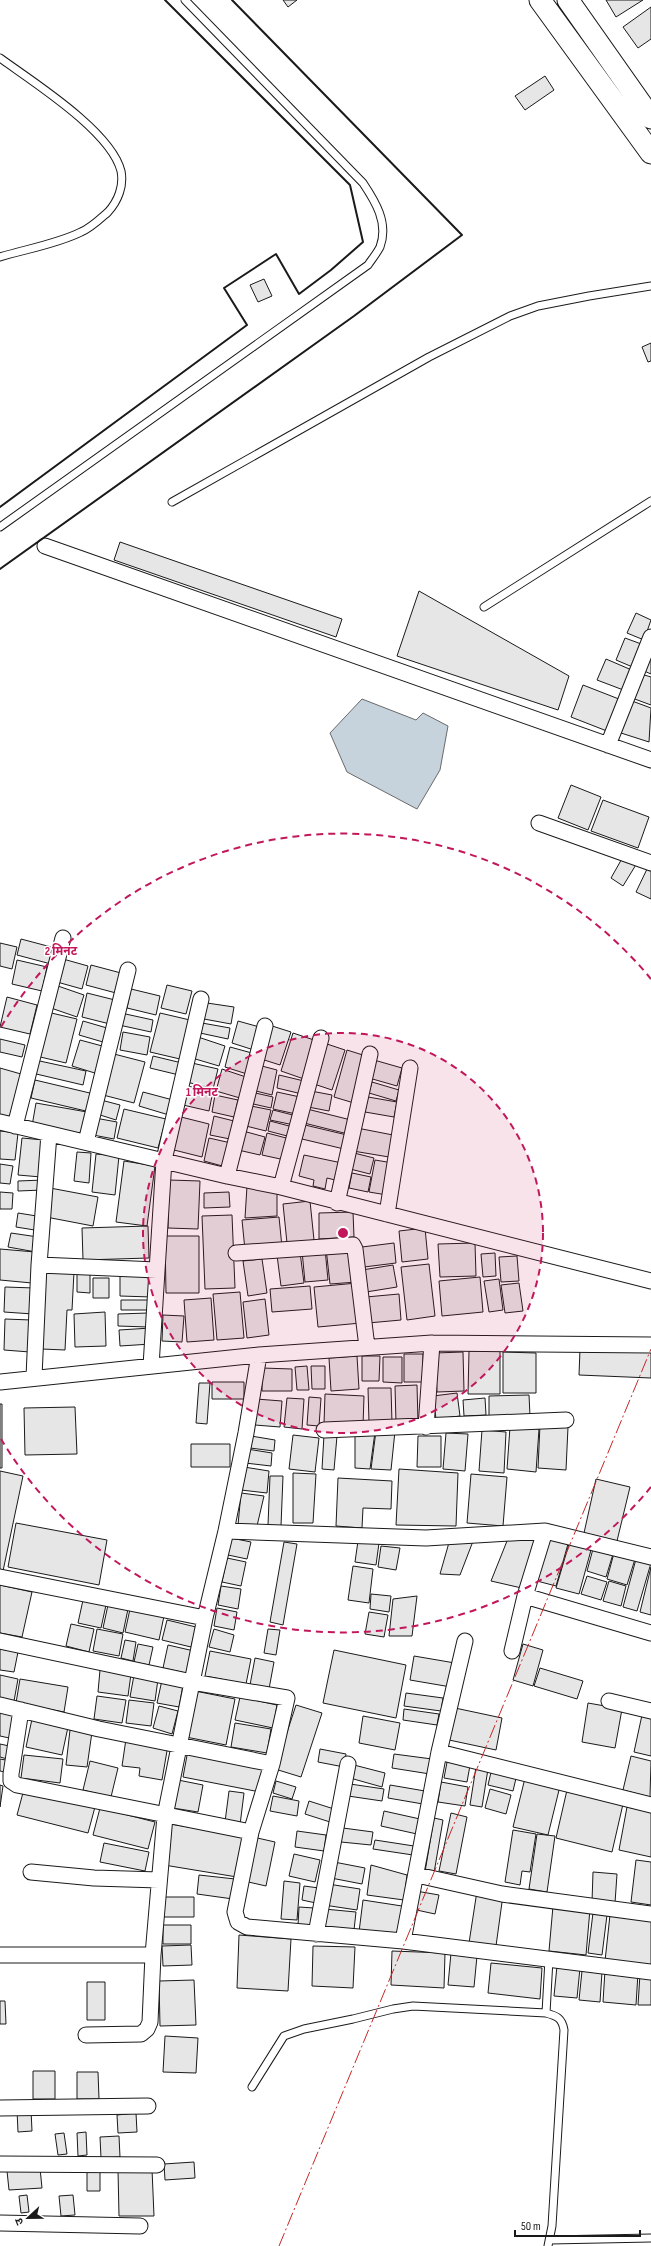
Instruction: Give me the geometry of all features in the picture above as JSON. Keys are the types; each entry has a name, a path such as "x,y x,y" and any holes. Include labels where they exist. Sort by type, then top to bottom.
{"main road":[{"path":"540,0 651,153"},
{"path":"568,0 651,118"}],"street":[{"path":"45,546 651,760"},
{"path":"608,745 651,637"},
{"path":"539,823 651,863"},
{"path":"15,1126 63,938"},
{"path":"86,1142 128,970"},
{"path":"152,1366 164,1160 202,999"},
{"path":"227,1176 265,1026"},
{"path":"281,1187 321,1038"},
{"path":"337,1203 370,1054"},
{"path":"387,1214 410,1068"},
{"path":"0,1122 227,1176 281,1187 337,1203 387,1214 651,1280"},
{"path":"34,1377 39,1265 49,1134"},
{"path":"236,1253 353,1245 355,1249 367,1347"},
{"path":"39,1265 157,1270"},
{"path":"426,1427 432,1342"},
{"path":"0,1382 34,1377 259,1355 432,1342 651,1345"},
{"path":"86,2035 141,2034 147,2029 150,2022 153,1955 165,1816 205,1618 226,1531 246,1433 259,1355"},
{"path":"324,1430 426,1427 566,1420"},
{"path":"226,1531 426,1538 544,1531 651,1557"},
{"path":"512,1652 525,1596 544,1531"},
{"path":"0,1577 205,1618"},
{"path":"525,1596 651,1633"},
{"path":"0,1641 192,1682 287,1698 272,1764 251,1832 235,1912 238,1922 247,1927 403,1941 651,1972"},
{"path":"403,1941 417,1875 439,1752 465,1641"},
{"path":"610,1701 651,1711"},
{"path":"0,1705 99,1729 272,1764"},
{"path":"21,1710 11,1774 11,1780 17,1785 165,1816 251,1832"},
{"path":"439,1752 651,1805"},
{"path":"316,1934 348,1764"},
{"path":"31,1872 94,1878 159,1880"},
{"path":"417,1875 502,1894 651,1914"},
{"path":"0,1955 153,1955"},
{"path":"0,2108 148,2106"},
{"path":"0,2164 157,2165"},
{"path":"0,2223 140,2226"}],"lane":[{"path":"0,527 368,265 380,246 382,226 379,208 363,182 185,0"},
{"path":"0,58 82,120 99,136 112,152 121,171 121,189 116,203 102,218 82,232 0,257"},
{"path":"172,502 429,357 510,316 538,306 651,286"},
{"path":"484,607 651,501"},
{"path":"546,2013 549,1959"},
{"path":"252,2087 284,2036 304,2028 353,2020 393,2009 413,2006 546,2013 557,2016 562,2022 564,2030 549,2243 651,2238"}],"shaded area":[{"path":"362,699 416,720 423,713 448,726 440,770 417,809 347,772 330,733"}],"building":[{"path":"283,0 297,0 288,7"},
{"path":"606,0 643,0 616,17"},
{"path":"651,7 651,39 638,48 623,27"},
{"path":"545,76 554,90 525,110 515,96"},
{"path":"264,279 272,296 258,302 250,285"},
{"path":"651,343 651,361 648,362 642,347"},
{"path":"120,542 342,619 336,637 114,560"},
{"path":"419,591 569,676 558,710 397,656"},
{"path":"636,613 651,620 644,640 627,633"},
{"path":"625,638 644,645 635,668 616,660"},
{"path":"647,658 651,660 651,674 642,670"},
{"path":"606,659 634,671 626,691 597,680"},
{"path":"641,674 651,677 651,705 632,698"},
{"path":"583,685 624,701 612,733 571,717"},
{"path":"632,701 651,708 649,742 621,733"},
{"path":"571,785 601,797 588,830 558,818"},
{"path":"603,800 649,817 638,848 591,831"},
{"path":"624,855 637,863 623,886 611,878"},
{"path":"648,867 651,868 651,899 636,892"},
{"path":"21,939 55,948 51,964 17,955"},
{"path":"0,943 17,947 12,969 0,966"},
{"path":"63,959 88,966 82,989 57,982"},
{"path":"17,960 47,967 42,991 12,984"},
{"path":"91,965 121,973 116,993 86,985"},
{"path":"55,985 84,995 77,1017 48,1007"},
{"path":"167,985 192,991 186,1014 161,1008"},
{"path":"131,989 160,996 156,1015 127,1008"},
{"path":"87,993 115,1000 110,1024 82,1017"},
{"path":"7,997 37,1005 30,1034 0,1027"},
{"path":"207,1003 234,1007 231,1024 204,1019"},
{"path":"47,1012 77,1019 66,1063 36,1056"},
{"path":"121,1013 153,1020 151,1032 119,1025"},
{"path":"160,1013 190,1020 180,1059 150,1052"},
{"path":"83,1021 107,1028 103,1042 79,1035"},
{"path":"238,1021 263,1028 257,1051 232,1043"},
{"path":"202,1023 230,1028 228,1039 200,1033"},
{"path":"269,1025 291,1032 280,1065 258,1058"},
{"path":"123,1032 150,1037 147,1055 120,1050"},
{"path":"293,1033 317,1041 304,1079 281,1071"},
{"path":"198,1037 225,1046 219,1066 192,1058"},
{"path":"0,1039 25,1045 22,1057 0,1052"},
{"path":"80,1040 106,1047 98,1074 72,1066"},
{"path":"324,1043 345,1050 332,1090 311,1083"},
{"path":"230,1047 252,1053 247,1074 225,1067"},
{"path":"347,1050 366,1056 354,1103 334,1097"},
{"path":"114,1054 145,1062 134,1103 103,1095"},
{"path":"153,1056 182,1063 179,1075 150,1068"},
{"path":"35,1060 86,1071 83,1085 32,1073"},
{"path":"374,1060 402,1068 397,1086 369,1078"},
{"path":"192,1063 218,1069 213,1089 187,1082"},
{"path":"258,1065 277,1070 272,1095 252,1090"},
{"path":"0,1068 21,1074 9,1119 0,1116"},
{"path":"222,1069 246,1077 240,1098 216,1091"},
{"path":"279,1075 304,1081 302,1094 277,1088"},
{"path":"35,1080 94,1094 90,1112 31,1098"},
{"path":"372,1082 399,1090 396,1101 369,1093"},
{"path":"187,1086 213,1091 209,1111 183,1105"},
{"path":"311,1091 332,1095 329,1111 308,1107"},
{"path":"143,1092 173,1100 169,1115 139,1106"},
{"path":"251,1092 273,1097 271,1108 249,1103"},
{"path":"277,1092 300,1097 296,1114 273,1109"},
{"path":"215,1095 238,1100 234,1117 212,1112"},
{"path":"368,1097 397,1102 394,1117 365,1112"},
{"path":"101,1100 120,1105 116,1120 97,1114"},
{"path":"36,1103 87,1112 83,1135 32,1126"},
{"path":"246,1105 271,1110 266,1131 242,1125"},
{"path":"124,1109 166,1119 158,1148 117,1138"},
{"path":"307,1109 351,1120 348,1134 304,1123"},
{"path":"273,1110 297,1116 294,1125 270,1120"},
{"path":"214,1116 234,1121 230,1139 210,1135"},
{"path":"181,1117 209,1124 202,1157 174,1150"},
{"path":"95,1118 117,1122 114,1139 93,1135"},
{"path":"270,1121 293,1127 291,1137 268,1131"},
{"path":"305,1125 347,1135 344,1149 302,1139"},
{"path":"357,1128 393,1135 389,1157 353,1151"},
{"path":"0,1131 18,1133 15,1160 0,1159"},
{"path":"243,1131 265,1137 260,1155 238,1150"},
{"path":"267,1133 290,1139 285,1160 262,1155"},
{"path":"22,1138 44,1140 41,1177 18,1175"},
{"path":"209,1138 231,1143 226,1167 204,1161"},
{"path":"77,1152 91,1153 89,1183 74,1181"},
{"path":"354,1153 374,1158 370,1174 350,1169"},
{"path":"96,1154 119,1156 115,1195 92,1192"},
{"path":"304,1155 342,1163 339,1181 327,1178 325,1189 313,1186 314,1180 299,1176"},
{"path":"375,1160 393,1163 387,1195 369,1192"},
{"path":"124,1161 155,1166 147,1226 116,1222"},
{"path":"0,1164 13,1166 10,1184 0,1183"},
{"path":"352,1173 371,1177 368,1192 349,1188"},
{"path":"43,1180 43,1190 18,1191 18,1181"},
{"path":"169,1180 200,1181 198,1229 168,1228"},
{"path":"247,1186 277,1190 277,1216 245,1218"},
{"path":"50,1188 98,1197 93,1226 46,1217"},
{"path":"0,1192 13,1193 12,1209 0,1209"},
{"path":"229,1192 230,1207 204,1208 204,1193"},
{"path":"310,1201 314,1240 287,1243 283,1204"},
{"path":"353,1212 354,1237 319,1239 319,1213"},
{"path":"18,1213 43,1217 41,1231 16,1227"},
{"path":"232,1215 235,1288 205,1289 202,1216"},
{"path":"279,1217 282,1247 245,1250 242,1220"},
{"path":"148,1226 149,1258 83,1260 82,1228"},
{"path":"425,1228 428,1259 402,1262 399,1231"},
{"path":"11,1233 38,1237 36,1252 8,1247"},
{"path":"165,1236 199,1236 199,1293 166,1293"},
{"path":"394,1243 396,1263 364,1267 362,1247"},
{"path":"475,1243 476,1276 440,1277 438,1244"},
{"path":"353,1246 357,1282 330,1284 326,1248"},
{"path":"0,1249 35,1252 32,1283 0,1280"},
{"path":"325,1249 328,1280 305,1282 302,1251"},
{"path":"300,1252 304,1283 281,1286 277,1255"},
{"path":"495,1253 496,1276 483,1277 481,1254"},
{"path":"517,1256 519,1281 501,1282 499,1257"},
{"path":"262,1259 267,1293 248,1296 243,1261"},
{"path":"429,1264 435,1316 407,1320 401,1267"},
{"path":"393,1265 397,1287 366,1292 362,1270"},
{"path":"46,1271 74,1272 72,1310 67,1310 65,1350 42,1349"},
{"path":"77,1272 90,1272 90,1293 77,1292"},
{"path":"120,1273 152,1274 152,1297 120,1296"},
{"path":"480,1277 483,1312 442,1316 439,1281"},
{"path":"93,1278 109,1278 109,1298 93,1298"},
{"path":"499,1279 503,1310 489,1312 484,1281"},
{"path":"357,1283 361,1323 318,1327 314,1287"},
{"path":"519,1283 523,1311 505,1313 501,1285"},
{"path":"310,1286 312,1309 272,1312 270,1289"},
{"path":"5,1287 35,1288 33,1314 4,1312"},
{"path":"240,1292 244,1338 217,1340 213,1294"},
{"path":"399,1294 401,1320 368,1323 366,1297"},
{"path":"211,1298 214,1340 187,1342 184,1300"},
{"path":"265,1299 269,1335 247,1338 243,1302"},
{"path":"121,1300 150,1300 150,1310 121,1310"},
{"path":"105,1312 106,1346 75,1347 74,1314"},
{"path":"148,1313 148,1327 118,1326 118,1314"},
{"path":"163,1315 184,1316 182,1342 162,1341"},
{"path":"5,1319 31,1320 30,1352 4,1350"},
{"path":"151,1328 151,1344 120,1346 119,1330"},
{"path":"580,1349 651,1352 651,1378 579,1375"},
{"path":"469,1351 500,1351 500,1394 468,1394"},
{"path":"463,1352 464,1391 437,1392 435,1353"},
{"path":"503,1352 536,1353 536,1393 503,1393"},
{"path":"404,1354 423,1354 423,1382 404,1382"},
{"path":"357,1356 359,1389 331,1391 329,1358"},
{"path":"362,1356 380,1356 379,1381 362,1381"},
{"path":"383,1357 402,1357 402,1383 383,1382"},
{"path":"307,1366 309,1390 297,1390 295,1367"},
{"path":"311,1366 325,1366 325,1389 312,1389"},
{"path":"262,1368 292,1369 292,1391 262,1391"},
{"path":"212,1382 244,1382 244,1399 212,1399"},
{"path":"199,1383 210,1383 207,1424 196,1423"},
{"path":"417,1385 418,1422 396,1423 395,1386"},
{"path":"368,1388 391,1388 392,1423 369,1423"},
{"path":"457,1393 460,1416 436,1419 433,1396"},
{"path":"325,1394 364,1396 363,1426 324,1424"},
{"path":"529,1395 530,1416 489,1416 489,1396"},
{"path":"309,1397 321,1398 319,1426 307,1425"},
{"path":"287,1398 304,1399 302,1429 284,1427"},
{"path":"485,1398 486,1415 464,1416 463,1400"},
{"path":"256,1399 282,1401 280,1427 255,1425"},
{"path":"0,1404 2,1404 2,1468 0,1468"},
{"path":"75,1407 77,1454 25,1455 24,1408"},
{"path":"540,1425 568,1427 566,1470 538,1468"},
{"path":"510,1427 539,1429 536,1472 507,1469"},
{"path":"482,1430 506,1432 504,1473 479,1471"},
{"path":"376,1431 395,1431 391,1470 371,1469"},
{"path":"375,1432 370,1469 355,1468 355,1434"},
{"path":"446,1433 468,1434 465,1471 443,1469"},
{"path":"293,1435 319,1438 315,1472 289,1469"},
{"path":"324,1435 337,1436 334,1470 322,1469"},
{"path":"251,1436 275,1440 274,1451 250,1448"},
{"path":"418,1436 441,1436 441,1467 417,1467"},
{"path":"191,1444 230,1444 230,1467 191,1467"},
{"path":"247,1449 272,1453 271,1466 245,1463"},
{"path":"244,1467 269,1471 267,1493 241,1490"},
{"path":"399,1469 458,1473 456,1526 396,1525"},
{"path":"0,1471 23,1476 3,1571 0,1570"},
{"path":"293,1473 316,1474 313,1523 293,1523"},
{"path":"471,1474 507,1477 503,1526 467,1523"},
{"path":"270,1476 283,1476 281,1526 268,1525"},
{"path":"338,1478 392,1481 391,1509 363,1508 362,1528 336,1526"},
{"path":"596,1479 630,1487 617,1541 584,1533"},
{"path":"241,1493 264,1496 257,1526 238,1525"},
{"path":"16,1523 107,1540 99,1585 8,1567"},
{"path":"475,1536 460,1575 440,1574 450,1539"},
{"path":"509,1536 537,1536 526,1589 491,1581"},
{"path":"231,1538 251,1542 247,1559 228,1555"},
{"path":"549,1538 568,1544 556,1586 537,1581"},
{"path":"358,1541 379,1543 376,1565 355,1562"},
{"path":"284,1542 297,1544 283,1625 270,1622"},
{"path":"569,1544 591,1550 579,1594 556,1588"},
{"path":"381,1546 400,1548 396,1570 378,1567"},
{"path":"593,1549 613,1554 606,1577 587,1571"},
{"path":"614,1553 635,1559 627,1585 607,1579"},
{"path":"227,1558 246,1562 241,1586 222,1582"},
{"path":"636,1559 651,1563 637,1611 623,1607"},
{"path":"353,1566 373,1569 369,1603 348,1600"},
{"path":"651,1567 651,1615 640,1612"},
{"path":"587,1576 607,1582 601,1600 581,1594"},
{"path":"609,1581 626,1586 621,1606 603,1601"},
{"path":"0,1585 32,1592 22,1637 0,1633"},
{"path":"221,1586 241,1589 238,1609 218,1605"},
{"path":"371,1594 391,1596 389,1612 370,1609"},
{"path":"417,1596 412,1636 389,1636 393,1599"},
{"path":"83,1600 106,1605 101,1628 78,1623"},
{"path":"108,1605 128,1609 123,1633 103,1628"},
{"path":"217,1608 237,1612 234,1630 214,1626"},
{"path":"130,1609 164,1616 159,1640 125,1632"},
{"path":"369,1612 388,1615 384,1637 365,1634"},
{"path":"167,1620 196,1627 191,1647 162,1640"},
{"path":"71,1624 94,1629 89,1652 66,1646"},
{"path":"97,1629 123,1634 119,1656 93,1651"},
{"path":"214,1629 234,1635 230,1652 209,1647"},
{"path":"268,1629 280,1630 276,1655 264,1653"},
{"path":"125,1640 136,1642 133,1661 121,1658"},
{"path":"138,1644 153,1647 149,1665 134,1662"},
{"path":"523,1644 543,1650 533,1686 513,1680"},
{"path":"168,1645 194,1651 190,1674 163,1668"},
{"path":"0,1649 18,1652 14,1672 0,1670"},
{"path":"334,1650 406,1665 396,1718 323,1703"},
{"path":"210,1651 251,1659 246,1684 205,1676"},
{"path":"414,1656 455,1663 451,1687 410,1680"},
{"path":"255,1658 274,1662 269,1689 250,1685"},
{"path":"540,1668 583,1681 577,1699 534,1686"},
{"path":"100,1670 131,1674 128,1696 98,1692"},
{"path":"0,1675 18,1679 14,1701 0,1699"},
{"path":"134,1675 158,1679 155,1701 130,1697"},
{"path":"20,1679 68,1687 64,1712 16,1703"},
{"path":"162,1680 183,1685 179,1707 157,1703"},
{"path":"195,1691 235,1699 226,1745 186,1737"},
{"path":"406,1693 443,1698 441,1711 404,1706"},
{"path":"97,1696 126,1700 122,1723 94,1719"},
{"path":"240,1697 277,1705 273,1728 235,1720"},
{"path":"129,1700 154,1703 151,1726 126,1723"},
{"path":"588,1703 622,1709 615,1748 582,1742"},
{"path":"296,1705 322,1713 301,1777 275,1769"},
{"path":"159,1706 178,1711 172,1734 153,1728"},
{"path":"455,1708 502,1718 496,1750 449,1740"},
{"path":"404,1709 439,1714 437,1725 403,1720"},
{"path":"0,1710 19,1713 14,1739 0,1736"},
{"path":"642,1715 651,1717 651,1756 634,1752"},
{"path":"363,1716 400,1723 395,1750 359,1743"},
{"path":"32,1719 68,1727 62,1755 26,1747"},
{"path":"235,1723 271,1729 267,1753 231,1747"},
{"path":"70,1730 92,1732 87,1767 66,1765"},
{"path":"126,1739 168,1745 162,1780 139,1776 140,1768 122,1766"},
{"path":"0,1744 14,1747 11,1760 0,1757"},
{"path":"320,1749 346,1754 344,1767 318,1762"},
{"path":"188,1750 265,1765 260,1792 183,1777"},
{"path":"394,1754 432,1759 430,1774 392,1768"},
{"path":"24,1755 63,1759 60,1783 21,1778"},
{"path":"631,1756 651,1761 650,1797 623,1790"},
{"path":"448,1757 471,1760 467,1782 444,1778"},
{"path":"0,1759 11,1761 9,1773 0,1771"},
{"path":"90,1761 118,1768 111,1797 83,1790"},
{"path":"354,1765 385,1773 382,1787 350,1778"},
{"path":"476,1767 488,1769 482,1807 470,1805"},
{"path":"492,1768 517,1774 513,1791 488,1785"},
{"path":"525,1778 560,1786 548,1835 513,1827"},
{"path":"178,1780 203,1785 198,1812 173,1808"},
{"path":"276,1781 296,1787 292,1799 273,1793"},
{"path":"441,1782 468,1787 465,1806 438,1802"},
{"path":"350,1784 384,1789 382,1801 348,1796"},
{"path":"0,1785 3,1786 0,1807"},
{"path":"390,1785 425,1791 423,1804 388,1798"},
{"path":"24,1789 95,1807 88,1833 17,1815"},
{"path":"490,1789 511,1795 506,1814 485,1808"},
{"path":"567,1790 623,1804 612,1852 556,1838"},
{"path":"229,1791 244,1793 240,1825 225,1822"},
{"path":"273,1796 299,1801 297,1816 270,1811"},
{"path":"309,1801 334,1809 330,1822 305,1814"},
{"path":"627,1807 651,1812 651,1857 619,1850"},
{"path":"100,1808 155,1822 148,1849 93,1835"},
{"path":"384,1811 420,1819 417,1834 381,1826"},
{"path":"451,1813 467,1817 456,1874 439,1871"},
{"path":"434,1818 443,1820 434,1873 425,1872"},
{"path":"170,1824 244,1836 237,1877 164,1865"},
{"path":"343,1828 373,1832 371,1845 341,1842"},
{"path":"513,1830 536,1834 530,1872 522,1871 520,1885 505,1882"},
{"path":"297,1831 326,1835 324,1851 295,1847"},
{"path":"537,1834 555,1836 547,1892 529,1889"},
{"path":"253,1837 275,1842 266,1886 244,1881"},
{"path":"375,1840 414,1846 413,1855 373,1849"},
{"path":"104,1843 149,1852 145,1871 100,1862"},
{"path":"294,1854 320,1860 315,1882 289,1876"},
{"path":"636,1860 651,1862 651,1905 631,1902"},
{"path":"334,1862 365,1868 362,1884 331,1878"},
{"path":"371,1865 407,1875 404,1900 367,1895"},
{"path":"593,1872 617,1874 615,1903 592,1902"},
{"path":"199,1875 235,1879 233,1899 197,1894"},
{"path":"284,1881 300,1883 297,1920 281,1919"},
{"path":"328,1884 360,1889 357,1910 324,1905"},
{"path":"304,1886 319,1888 316,1903 302,1900"},
{"path":"416,1891 439,1895 435,1914 412,1909"},
{"path":"477,1891 503,1895 496,1946 469,1943"},
{"path":"163,1897 194,1897 194,1917 163,1917"},
{"path":"363,1900 402,1906 398,1937 359,1932"},
{"path":"553,1906 590,1909 586,1955 549,1951"},
{"path":"299,1907 314,1908 313,1926 298,1925"},
{"path":"324,1909 356,1912 354,1930 322,1927"},
{"path":"593,1913 607,1915 602,1955 588,1953"},
{"path":"610,1915 651,1920 651,1966 605,1961"},
{"path":"163,1925 191,1925 191,1944 163,1944"},
{"path":"239,1935 291,1939 288,1991 237,1988"},
{"path":"191,1945 192,1965 163,1966 162,1946"},
{"path":"313,1946 355,1947 353,1988 312,1986"},
{"path":"392,1951 445,1953 444,1988 391,1985"},
{"path":"451,1953 477,1956 474,1987 448,1985"},
{"path":"491,1963 542,1968 540,1999 488,1993"},
{"path":"557,1966 580,1968 577,1998 554,1996"},
{"path":"605,1970 638,1973 636,2005 603,2002"},
{"path":"582,1971 602,1972 600,2002 579,2000"},
{"path":"640,1974 651,1974 651,2005 638,2005"},
{"path":"194,1980 196,2025 160,2026 159,1981"},
{"path":"87,1982 105,1982 105,2020 87,2020"},
{"path":"0,2001 5,2001 6,2024 0,2024"},
{"path":"165,2036 198,2038 196,2073 163,2072"},
{"path":"33,2071 55,2071 55,2099 33,2099"},
{"path":"77,2072 98,2072 99,2099 77,2099"},
{"path":"17,2110 31,2110 32,2131 18,2132"},
{"path":"136,2113 137,2132 118,2133 117,2115"},
{"path":"86,2132 87,2155 78,2156 77,2133"},
{"path":"64,2133 67,2154 58,2155 55,2134"},
{"path":"119,2136 120,2157 101,2158 100,2137"},
{"path":"194,2162 195,2178 165,2180 164,2164"},
{"path":"40,2168 42,2188 9,2190 7,2171"},
{"path":"152,2169 154,2216 119,2216 118,2170"},
{"path":"87,2171 100,2171 100,2191 87,2191"},
{"path":"27,2195 29,2212 21,2213 19,2196"},
{"path":"73,2195 75,2215 61,2216 59,2196"}],"wall":[{"path":"0,507 247,325 224,288 276,254 299,294 331,270 363,242 350,185 165,0"},
{"path":"0,569 354,316 462,235 232,0"}],"power":[{"path":"279,2246 651,1349"}]}
